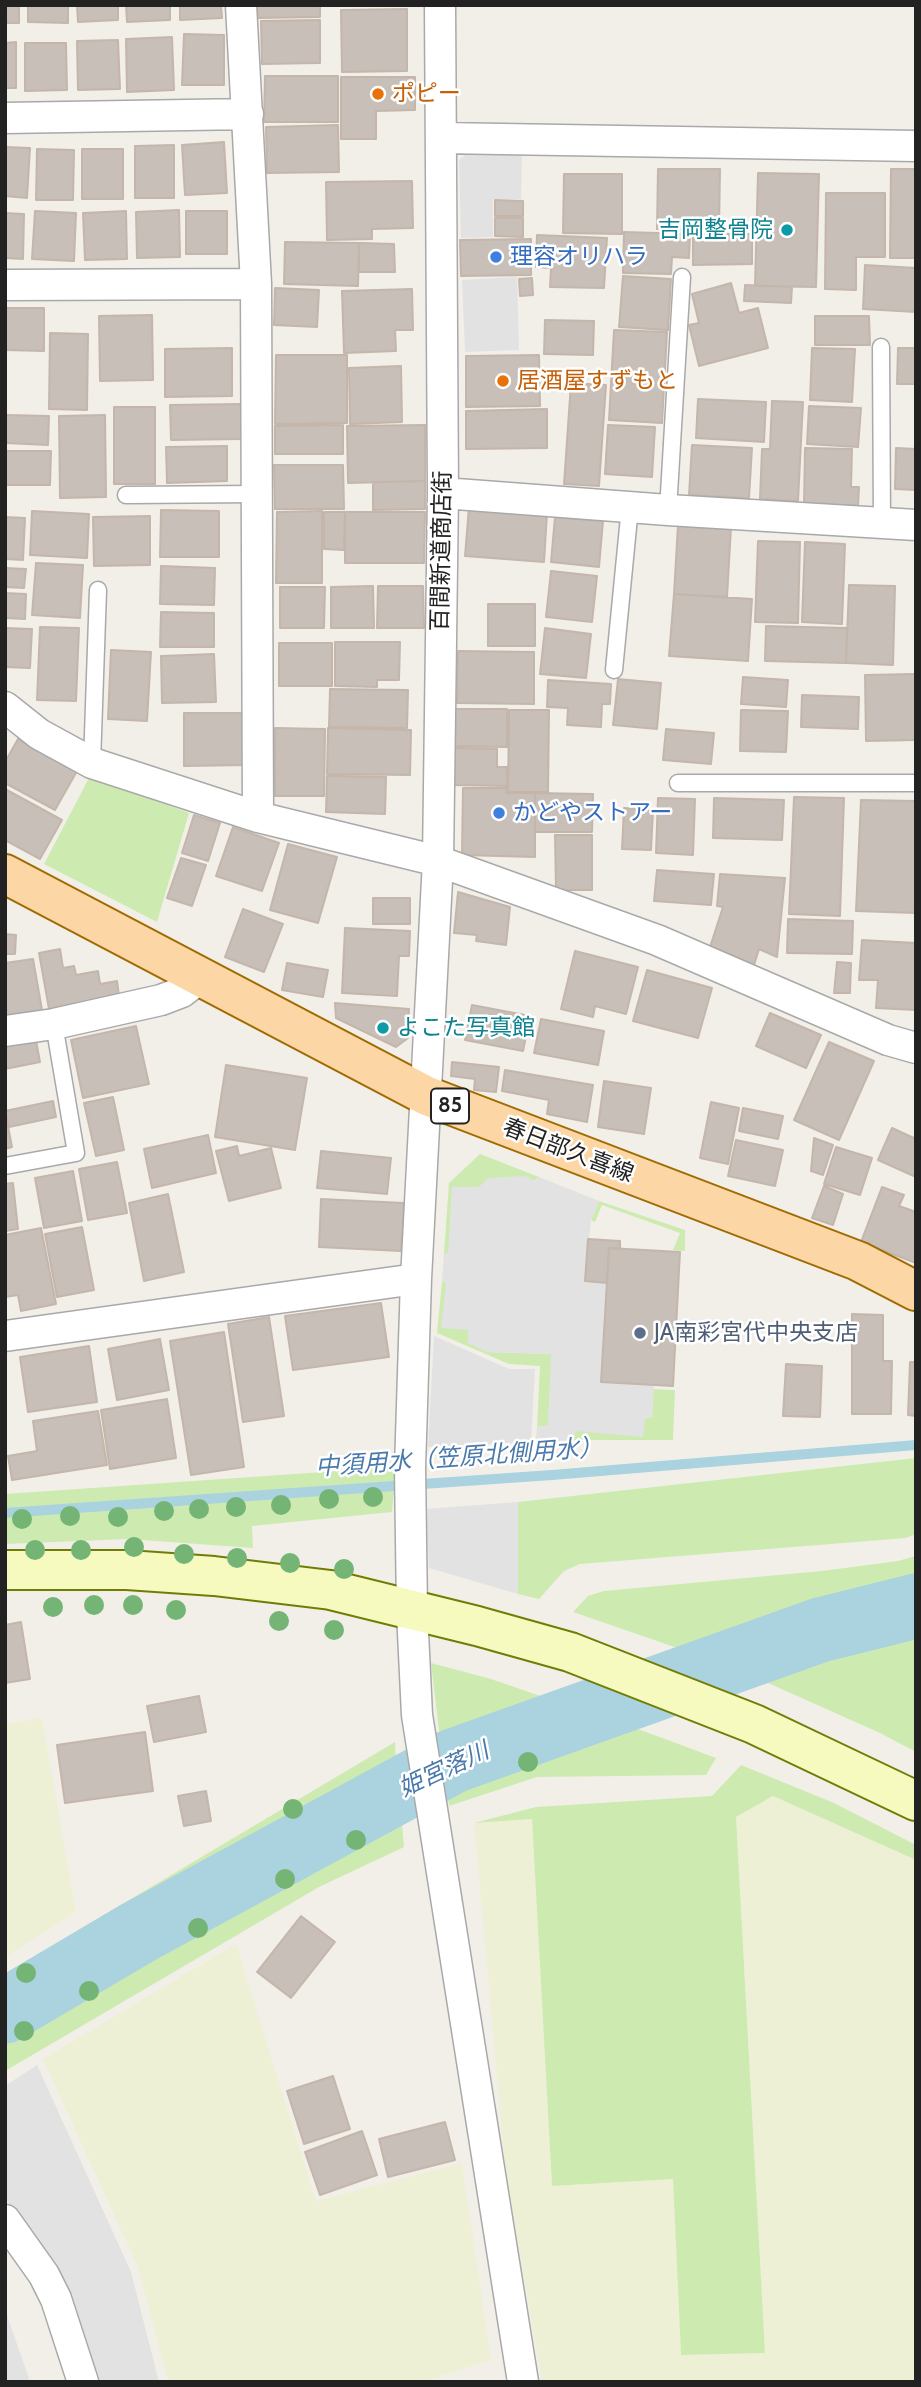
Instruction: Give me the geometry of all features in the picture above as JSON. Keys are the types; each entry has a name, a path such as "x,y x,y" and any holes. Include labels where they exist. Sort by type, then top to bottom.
{"main road":[{"name":"春日部久喜線","path":"5,874 427,1097 858,1261 916,1291"}],"street":[{"path":"241,5 256,284 258,817"},
{"name":"百間新道商店街","path":"440,5 443,493 438,861 415,1279 409,1513 412,1612 417,1715 518,2380"},
{"path":"5,118 247,114"},
{"path":"442,138 916,146"},
{"path":"5,285 256,284"},
{"path":"443,493 916,525"},
{"path":"5,707 39,734 92,763 258,817 438,861 657,940 888,1040 916,1048"},
{"path":"5,1031 54,1024 161,1000 182,992 200,978"},
{"path":"5,1336 415,1279"},
{"path":"5,1570 127,1570 214,1576 331,1590 477,1626 570,1652 726,1713 916,1801"},
{"path":"5,2220 44,2275 56,2299 83,2382"}],"lane":[{"path":"668,510 682,277"},
{"path":"881,347 883,523"},
{"path":"126,495 258,494"},
{"path":"614,670 630,507"},
{"path":"92,763 98,590"},
{"path":"678,783 916,783"},
{"path":"5,1166 76,1153 54,1024"}],"green space":[{"path":"90,776 189,813 157,922 44,864"},
{"path":"480,1154 539,1177 448,1254 444,1253 449,1183"},
{"path":"599,1201 685,1230 685,1251 673,1250 680,1233 602,1205 595,1222 591,1220"},
{"path":"442,1282 446,1282 468,1330 487,1352 552,1354 548,1426 537,1427 540,1366 509,1364 437,1333"},
{"path":"653,1389 675,1390 673,1440 574,1440 575,1431 652,1417"},
{"path":"916,1458 916,1534 906,1538 580,1564 564,1571 539,1599 518,1594 518,1502"},
{"path":"396,1467 392,1512 252,1526 253,1548 128,1539 5,1544 5,1494"},
{"path":"916,1556 916,1589 686,1651 573,1612 588,1596 604,1591 822,1571 898,1561"},
{"path":"916,1622 916,1752 748,1674 899,1625"},
{"path":"431,1663 491,1679 558,1702 497,1719 441,1747"},
{"path":"42,1718 76,1912 5,1957 5,1724"},
{"path":"614,1720 716,1758 706,1775 537,1777 449,1806 447,1788 529,1750"},
{"path":"395,1742 396,1765 189,1884 5,1998 5,1976"},
{"path":"741,1765 834,1803 916,1845 916,1860 773,1796 736,1817 765,2353 681,2355 673,2179 552,2186 532,1819 474,1823 536,1807 712,1796"},
{"path":"773,1796 916,1860 916,2382 542,2382 505,2166 474,1823 532,1819 552,2186 673,2179 681,2355 765,2353 736,1817"},
{"path":"401,1811 404,1847 319,1887 5,2071 5,2030 228,1900"},
{"path":"236,1944 316,2201 462,2163 491,2360 422,2382 168,2382 138,2267 43,2059"}],"shaded area":[{"path":"471,150 522,152 521,199 493,199 493,237 461,238 459,160"},
{"path":"517,277 519,350 465,352 462,280"},
{"path":"525,1176 536,1181 539,1177 599,1201 591,1220 585,1281 607,1283 654,1385 652,1417 645,1418 643,1437 575,1431 574,1440 536,1442 537,1427 548,1425 551,1354 487,1352 468,1343 468,1330 441,1328 446,1283 442,1282 444,1253 448,1253 452,1187 479,1187 488,1178"},
{"path":"434,1336 509,1369 535,1369 531,1442 428,1447"},
{"path":"518,1502 518,1594 429,1568 426,1509"},
{"path":"37,2065 131,2272 159,2382 93,2382 49,2262 5,2198 5,2086"},
{"path":"6,2312 30,2382 5,2382"}],"building":[{"path":"5,5 19,5 19,23 5,23"},
{"path":"28,5 68,5 68,23 28,22"},
{"path":"77,5 118,5 118,20 78,22"},
{"path":"126,5 170,5 170,20 127,22"},
{"path":"180,5 221,5 222,18 180,20"},
{"path":"257,5 320,5 320,17 257,18"},
{"path":"407,9 407,71 342,72 341,10"},
{"path":"320,20 320,63 262,64 261,21"},
{"path":"184,34 224,35 224,85 182,85"},
{"path":"172,37 174,90 127,92 126,39"},
{"path":"118,40 120,89 78,90 77,41"},
{"path":"16,42 16,88 5,88 5,43"},
{"path":"25,43 66,43 67,90 25,91"},
{"path":"265,76 338,76 338,122 264,122"},
{"name":"ポピー","path":"341,77 415,77 415,110 376,111 376,139 341,139"},
{"path":"338,125 339,172 267,173 266,127"},
{"path":"224,142 227,193 185,195 182,145"},
{"path":"174,145 174,198 135,198 135,146"},
{"path":"5,147 30,148 27,198 5,196"},
{"path":"37,149 74,150 73,200 36,200"},
{"path":"82,149 123,149 123,199 82,199"},
{"path":"658,169 720,169 719,230 657,229"},
{"path":"891,169 916,169 916,258 890,258"},
{"name":"吉岡整骨院","path":"758,173 819,174 816,287 755,286"},
{"path":"564,174 622,174 622,234 563,233"},
{"path":"412,181 413,228 372,229 372,239 327,240 326,182"},
{"path":"826,193 885,193 885,257 856,257 856,290 825,289"},
{"path":"495,200 523,201 523,216 495,216"},
{"path":"179,210 180,257 137,258 136,212"},
{"path":"35,211 76,213 74,261 32,259"},
{"path":"126,211 127,259 85,260 83,213"},
{"path":"186,211 227,211 227,254 186,254"},
{"path":"5,213 24,214 23,259 5,258"},
{"path":"495,218 523,218 523,237 495,236"},
{"path":"624,232 690,234 689,258 672,257 671,274 623,273"},
{"path":"693,234 752,234 752,264 693,265"},
{"path":"537,235 607,238 604,288 550,287 551,268 536,267"},
{"name":"理容オリハラ","path":"531,239 531,275 461,276 460,240"},
{"path":"285,242 359,243 358,286 284,284"},
{"path":"359,243 394,244 395,272 359,272"},
{"path":"865,265 916,268 916,312 863,309"},
{"path":"623,276 671,279 668,330 619,327"},
{"path":"532,278 533,295 520,296 519,279"},
{"path":"731,283 739,313 758,308 768,348 699,366 689,325 699,323 692,294"},
{"path":"745,285 792,287 791,303 744,301"},
{"path":"275,288 319,290 317,327 274,325"},
{"path":"412,289 413,330 395,330 396,351 344,353 342,291"},
{"path":"5,308 44,308 44,351 5,350"},
{"path":"152,315 153,380 100,381 99,316"},
{"path":"815,316 869,316 870,345 815,345"},
{"path":"545,320 594,321 593,355 544,354"},
{"path":"614,330 667,332 662,423 609,420"},
{"path":"50,333 88,334 87,410 49,409"},
{"path":"232,348 232,396 165,397 165,349"},
{"path":"812,348 855,349 852,402 810,400"},
{"path":"898,348 916,348 916,384 897,384"},
{"path":"276,355 347,355 347,423 275,424"},
{"name":"居酒屋すずもと","path":"539,355 540,406 466,407 466,356"},
{"path":"401,366 402,422 350,424 349,368"},
{"path":"571,383 606,385 599,486 564,484"},
{"path":"698,399 766,402 764,442 696,438"},
{"path":"772,401 803,402 798,501 760,499 762,449 770,449"},
{"path":"242,404 242,439 171,440 170,405"},
{"path":"809,406 861,408 858,447 807,444"},
{"path":"114,407 155,407 155,484 114,484"},
{"path":"547,409 547,448 466,449 466,411"},
{"path":"5,415 49,416 48,445 5,443"},
{"path":"105,415 106,497 60,498 59,416"},
{"path":"343,425 343,454 275,454 275,426"},
{"path":"425,425 425,481 348,483 347,426"},
{"path":"608,425 655,427 652,477 605,474"},
{"path":"692,445 752,448 749,498 689,495"},
{"path":"227,446 227,481 167,483 166,447"},
{"path":"805,448 852,449 851,487 859,487 858,506 804,505"},
{"path":"896,448 916,449 916,490 895,489"},
{"path":"5,451 51,451 50,485 5,485"},
{"path":"274,465 343,465 344,509 275,509"},
{"path":"425,481 425,509 373,510 373,482"},
{"path":"469,507 547,513 544,562 465,556"},
{"path":"161,510 219,511 219,557 160,557"},
{"path":"32,511 89,514 87,558 30,555"},
{"path":"322,511 322,583 276,583 277,512"},
{"path":"324,512 345,512 344,550 324,549"},
{"path":"345,512 425,512 424,563 345,563"},
{"path":"150,516 150,565 94,566 93,517"},
{"path":"5,517 25,518 23,560 5,559"},
{"path":"555,517 603,521 599,567 551,562"},
{"path":"678,525 731,527 727,597 674,594"},
{"path":"758,541 800,542 798,623 755,622"},
{"path":"805,542 845,544 842,624 802,622"},
{"path":"36,563 83,565 80,618 32,615"},
{"path":"161,566 215,568 214,605 160,604"},
{"path":"5,568 26,569 24,588 5,587"},
{"path":"551,571 597,576 592,622 546,617"},
{"path":"849,585 895,586 893,665 846,663"},
{"path":"373,586 374,628 331,628 331,587"},
{"path":"378,586 423,586 424,628 377,628"},
{"path":"280,587 325,587 324,628 280,628"},
{"path":"5,593 26,594 25,619 5,618"},
{"path":"674,594 752,599 748,661 669,656"},
{"path":"488,604 535,604 535,646 488,646"},
{"path":"161,612 214,613 214,647 160,647"},
{"path":"766,626 847,628 846,663 765,661"},
{"path":"40,627 79,628 76,701 37,700"},
{"path":"5,628 32,629 30,668 5,667"},
{"path":"545,628 591,634 586,678 540,674"},
{"path":"335,642 400,642 399,680 377,680 377,687 335,686"},
{"path":"279,643 332,643 332,686 279,686"},
{"path":"111,650 151,652 147,721 108,719"},
{"path":"458,651 534,652 534,704 457,703"},
{"path":"214,654 216,702 162,703 161,656"},
{"path":"916,674 916,740 866,741 865,675"},
{"path":"743,677 788,680 786,707 741,704"},
{"path":"618,679 661,683 657,729 613,725"},
{"path":"548,680 611,684 610,704 602,704 601,727 567,725 568,708 547,707"},
{"path":"330,689 408,690 407,728 329,727"},
{"path":"802,695 859,697 858,729 801,727"},
{"path":"452,709 507,709 507,747 452,746"},
{"path":"509,710 549,710 548,792 508,792"},
{"path":"741,710 788,711 786,752 740,751"},
{"path":"184,713 248,713 248,765 184,766"},
{"path":"275,728 325,729 324,796 275,796"},
{"path":"328,728 411,730 410,775 327,774"},
{"path":"666,729 714,733 711,764 663,760"},
{"path":"18,739 77,771 55,810 5,783 5,762"},
{"path":"452,748 497,749 497,767 507,767 507,786 451,785"},
{"path":"327,776 386,777 385,814 326,812"},
{"name":"かどやストアー","path":"463,788 507,788 506,793 535,793 535,857 462,855"},
{"path":"5,789 62,820 40,859 5,840"},
{"path":"535,793 593,794 592,832 535,832"},
{"path":"794,797 844,798 840,916 789,914"},
{"path":"658,798 695,799 693,855 656,853"},
{"path":"714,798 784,800 782,840 713,838"},
{"path":"861,800 916,801 916,913 856,911"},
{"path":"624,808 653,810 651,850 622,849"},
{"path":"194,815 220,823 208,861 182,853"},
{"path":"233,827 279,843 262,891 216,876"},
{"path":"555,835 592,835 592,890 556,890"},
{"path":"288,844 337,857 318,923 270,910"},
{"path":"181,858 206,865 192,906 167,898"},
{"path":"657,870 714,874 711,905 654,901"},
{"path":"720,874 785,878 777,957 759,949 754,965 710,947 723,907 717,906"},
{"path":"458,892 510,907 506,945 476,941 477,935 454,933"},
{"path":"373,898 410,898 410,924 373,924"},
{"path":"243,909 283,924 264,972 225,957"},
{"path":"788,919 853,921 852,954 787,953"},
{"path":"345,928 410,931 409,956 399,956 397,996 342,993"},
{"path":"5,934 16,935 15,954 5,954"},
{"path":"862,940 916,943 916,1010 876,1008 878,980 859,980"},
{"path":"60,949 63,968 74,966 76,975 98,971 100,984 117,981 119,996 49,1009 39,953"},
{"path":"575,951 638,967 626,1014 595,1006 593,1017 561,1009"},
{"path":"33,959 42,1010 5,1017 5,963"},
{"path":"837,962 851,963 850,993 834,993"},
{"path":"287,963 328,970 323,997 282,990"},
{"path":"647,970 712,988 698,1038 633,1021"},
{"name":"よこた写真館","path":"335,1003 409,1009 408,1038 396,1047 336,1018"},
{"path":"472,1005 530,1016 523,1051 465,1040"},
{"path":"770,1013 821,1035 806,1068 756,1046"},
{"path":"541,1019 604,1031 598,1065 534,1053"},
{"path":"136,1026 149,1084 83,1098 71,1040"},
{"path":"35,1035 40,1062 5,1069 5,1041"},
{"path":"829,1042 874,1061 839,1140 794,1120"},
{"path":"452,1062 499,1067 496,1092 474,1090 475,1079 451,1076"},
{"path":"226,1065 307,1078 295,1150 215,1137"},
{"path":"505,1070 593,1085 587,1122 547,1114 549,1100 502,1091"},
{"path":"604,1081 651,1088 644,1134 598,1127"},
{"path":"113,1097 124,1150 96,1156 84,1103"},
{"path":"53,1101 56,1117 9,1127 5,1111"},
{"path":"711,1102 739,1108 728,1164 700,1158"},
{"path":"743,1108 783,1116 778,1139 739,1131"},
{"path":"5,1111 12,1147 5,1149"},
{"path":"892,1128 916,1139 916,1177 878,1160"},
{"path":"208,1135 216,1173 152,1188 144,1149"},
{"path":"814,1138 833,1145 823,1175 811,1171"},
{"path":"736,1140 783,1150 775,1186 728,1176"},
{"path":"237,1146 239,1156 271,1148 281,1188 229,1201 216,1151"},
{"path":"836,1147 872,1158 860,1195 824,1184"},
{"path":"321,1151 391,1158 387,1194 317,1188"},
{"path":"117,1162 127,1213 88,1220 79,1169"},
{"path":"73,1171 82,1221 44,1228 35,1178"},
{"path":"13,1183 18,1229 5,1231 5,1184"},
{"path":"824,1186 843,1194 833,1225 812,1218"},
{"path":"882,1187 904,1195 899,1206 916,1212 916,1263 861,1242"},
{"path":"168,1194 184,1272 144,1281 129,1203"},
{"path":"321,1199 404,1203 401,1251 319,1247"},
{"path":"82,1227 94,1290 57,1297 45,1234"},
{"path":"41,1228 56,1304 21,1311 18,1295 5,1297 5,1235"},
{"path":"588,1239 620,1241 620,1249 609,1248 607,1283 585,1281"},
{"name":"JA南彩宮代中央支店","path":"609,1248 680,1252 673,1386 601,1382"},
{"path":"381,1303 389,1357 293,1370 285,1316"},
{"path":"852,1314 883,1315 883,1361 892,1361 891,1414 852,1414"},
{"path":"269,1317 284,1416 243,1422 228,1324"},
{"path":"224,1332 244,1467 191,1475 170,1341"},
{"path":"160,1339 169,1390 117,1400 108,1349"},
{"path":"89,1346 97,1402 28,1412 20,1357"},
{"path":"910,1362 916,1362 916,1416 908,1415"},
{"path":"786,1364 822,1366 820,1417 783,1416"},
{"path":"167,1399 176,1458 110,1469 101,1410"},
{"path":"98,1411 107,1465 12,1480 8,1456 37,1451 33,1421"},
{"path":"21,1622 30,1679 5,1683 5,1625"},
{"path":"199,1696 206,1732 154,1742 147,1706"},
{"path":"145,1732 153,1791 65,1803 57,1745"},
{"path":"206,1791 211,1821 184,1826 178,1796"},
{"path":"301,1916 335,1942 291,1998 257,1972"},
{"path":"333,2076 350,2129 304,2144 287,2091"},
{"path":"445,2122 455,2160 388,2177 379,2139"},
{"path":"362,2131 377,2175 320,2195 305,2152"}],"waterway":[{"name":"中須用水（笠原北側用水）","path":"5,1513 552,1475 916,1445"},
{"name":"姫宮落川","path":"5,2011 137,1933 453,1761 820,1630 916,1606"}],"place":[{"name":"ポピー","path":"378,94"},
{"name":"吉岡整骨院","path":"787,230"},
{"name":"理容オリハラ","path":"496,257"},
{"name":"居酒屋すずもと","path":"503,381"},
{"name":"かどやストアー","path":"499,813"},
{"name":"よこた写真館","path":"383,1028"},
{"name":"JA南彩宮代中央支店","path":"640,1333"}]}
